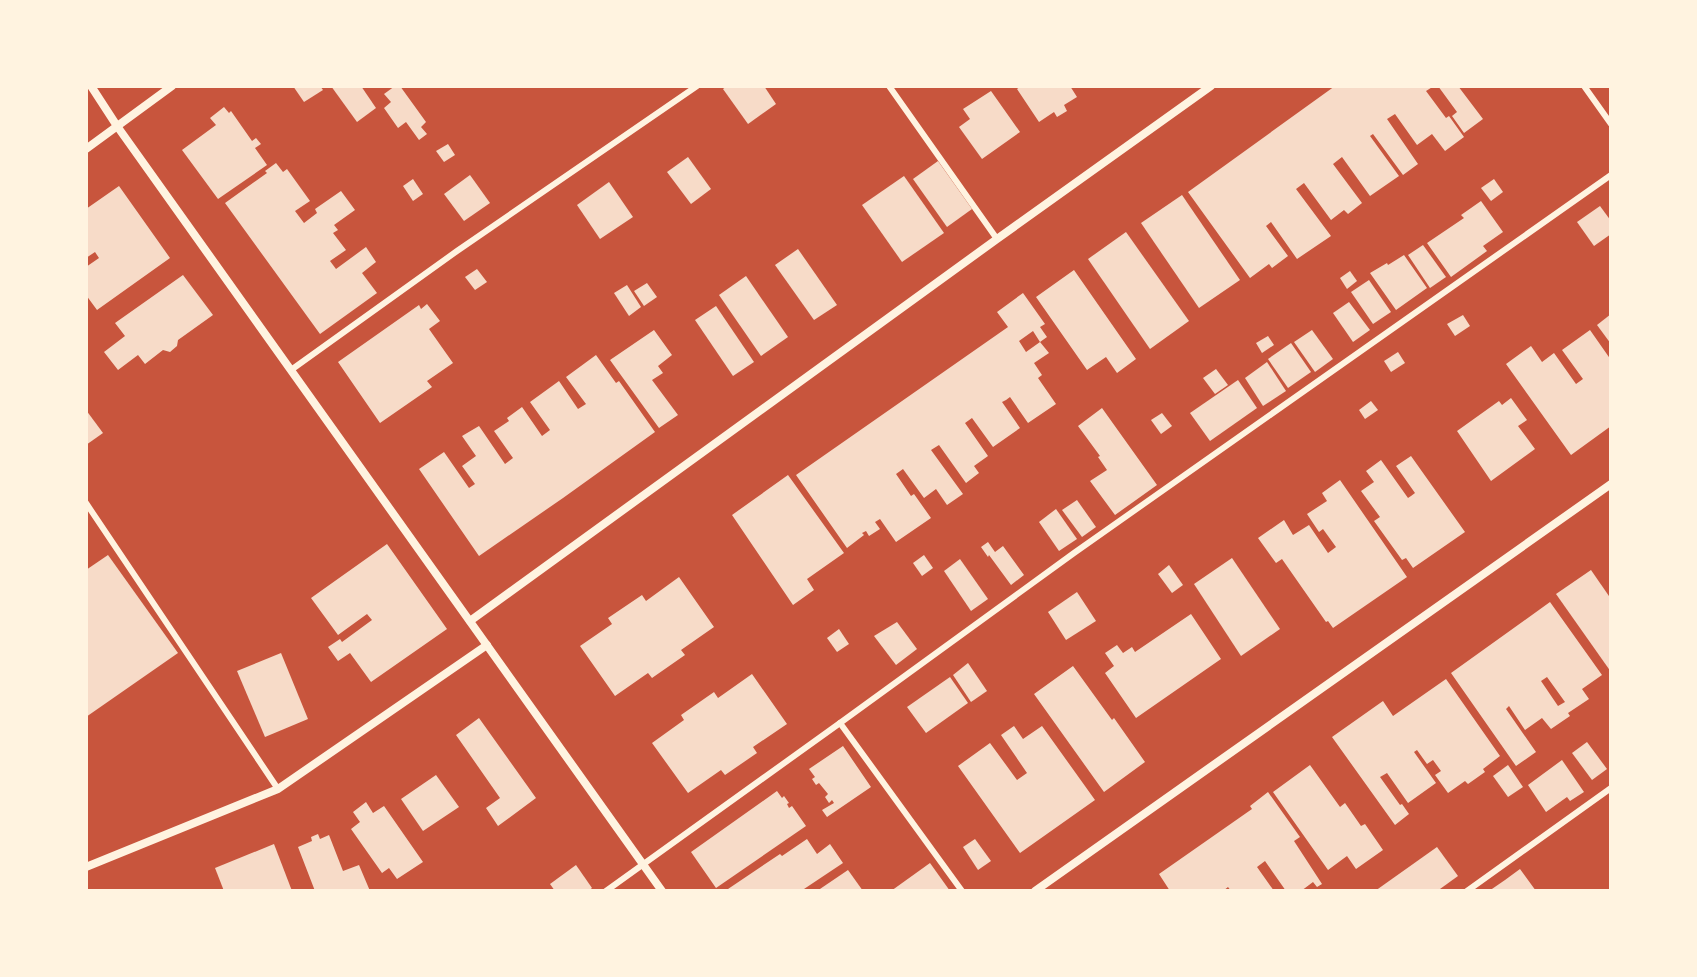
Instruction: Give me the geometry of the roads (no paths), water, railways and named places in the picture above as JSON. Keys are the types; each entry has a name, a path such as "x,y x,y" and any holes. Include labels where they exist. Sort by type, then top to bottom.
{"street":[{"path":"91,86 662,891"},
{"path":"86,149 172,86"},
{"path":"470,621 1211,86"},
{"path":"1035,891 1611,484"},
{"path":"86,867 278,789 487,645"}],"lane":[{"path":"291,370 697,86"},
{"path":"889,86 997,239"},
{"path":"1584,86 1611,124"},
{"path":"606,891 1074,553 1611,175"},
{"path":"86,503 278,789"},
{"path":"840,723 962,891"},
{"path":"1467,891 1611,788"}]}
